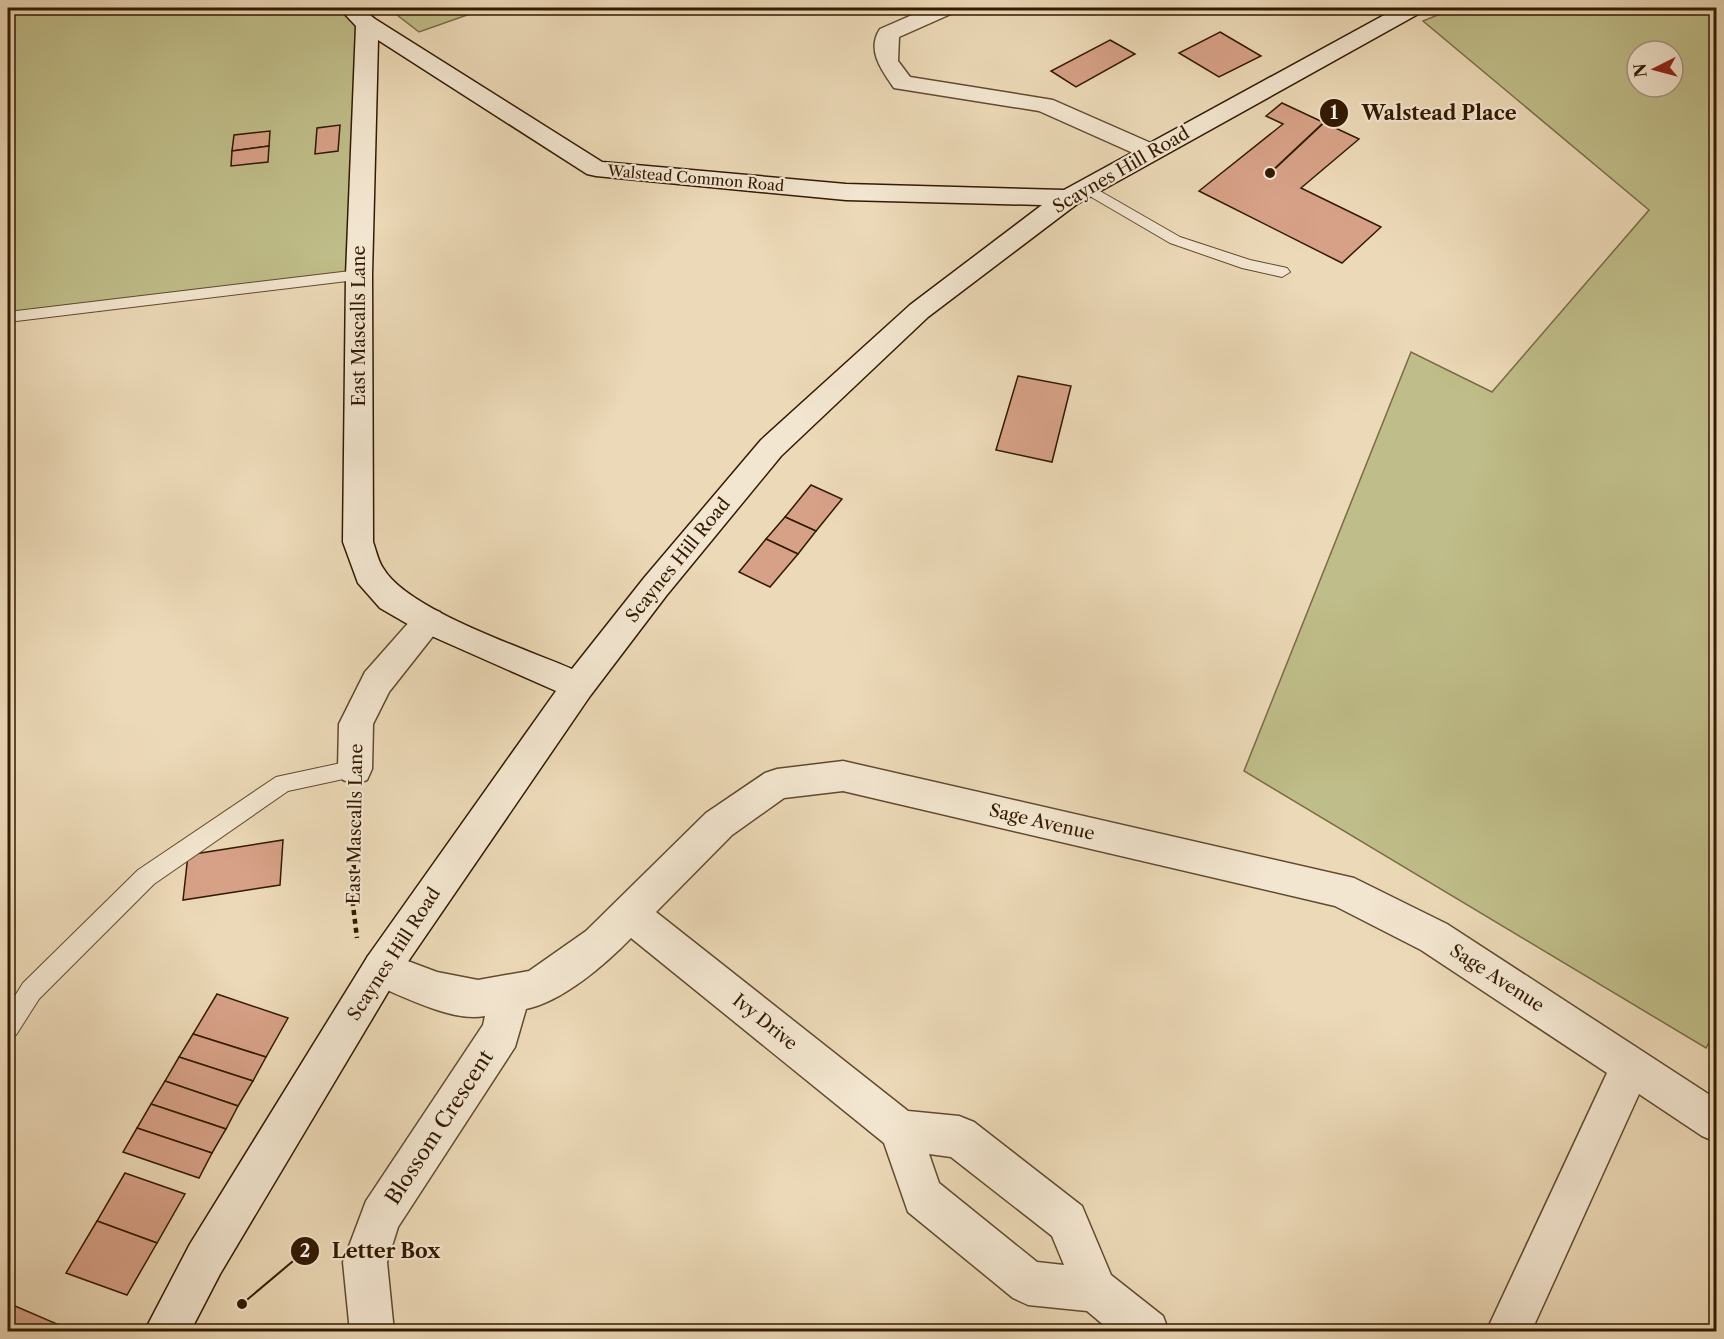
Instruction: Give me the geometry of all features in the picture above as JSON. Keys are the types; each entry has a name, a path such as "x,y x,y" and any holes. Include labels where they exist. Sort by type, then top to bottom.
{"street":[{"path":"945,8 888,34 887,61 902,83 963,95 1045,105 1151,152"},
{"name":"Scaynes Hill Road","path":"166,1332 205,1259 381,969 578,686 655,587 771,448 919,311 1077,193 1412,8"},
{"name":"Walstead Common Road","path":"358,16 596,169 846,192 1077,193"},
{"name":"East Mascalls Lane","path":"358,16 358,542 369,574 391,599 429,621 578,686"},
{"name":"East Mascalls Lane","path":"355,769 356,724 376,682 429,621"},
{"name":"Sage Avenue","path":"381,969 437,991 478,999 537,988 599,944 719,824 777,784 843,776 1341,890 1434,937 1716,1122"},
{"name":"Ivy Drive","path":"629,913 900,1130"},
{"name":"Blossom Crescent","path":"372,1332 365,1262 381,1216 501,1033 510,994"},
{"path":"1508,1332 1631,1066"},
{"path":"1096,1290 1028,1283 923,1197 900,1130 959,1137 1067,1221 1096,1290 1147,1332"}],"lane":[{"path":"1077,193 1175,240 1282,272"},
{"path":"8,317 358,275"},
{"path":"8,1027 32,991 146,877 284,783 355,769"}],"path":[{"name":"East Mascalls Lane","path":"355,769 355,933 363,952 381,969"}],"shaded area":[{"path":"8,8 349,8 367,24 359,275 8,317"},
{"path":"388,8 487,8 419,32"},
{"path":"1455,8 1716,8 1716,1030 1706,1048 1244,771 1411,352 1492,392 1649,210 1423,21"}],"building":[{"path":"1220,32 1261,56 1219,77 1179,53"},
{"path":"1110,40 1135,54 1076,87 1051,71"},
{"path":"1282,103 1359,139 1301,188 1381,227 1342,263 1199,191 1283,124 1266,116"},
{"path":"340,125 338,151 315,154 317,128"},
{"path":"270,131 269,146 232,151 234,135"},
{"path":"269,146 268,162 231,166 232,151"},
{"path":"1018,376 1071,386 1052,462 996,450"},
{"path":"811,485 842,499 816,531 785,517"},
{"path":"785,517 816,531 798,554 766,539"},
{"path":"766,539 798,554 770,587 739,572"},
{"path":"283,840 280,885 183,900 188,855"},
{"path":"217,994 288,1018 266,1057 193,1034"},
{"path":"193,1034 266,1057 253,1081 179,1057"},
{"path":"179,1057 253,1081 238,1106 165,1081"},
{"path":"165,1081 238,1106 226,1129 151,1104"},
{"path":"151,1104 226,1129 212,1153 137,1128"},
{"path":"137,1128 212,1153 199,1178 123,1152"},
{"path":"125,1173 185,1194 157,1243 97,1221"},
{"path":"97,1221 157,1243 127,1295 66,1273"},
{"path":"8,1303 64,1327 61,1332 8,1332"}],"place":[{"name":"Walstead Place","path":"1270,173"},
{"name":"Letter Box","path":"242,1304"}]}
